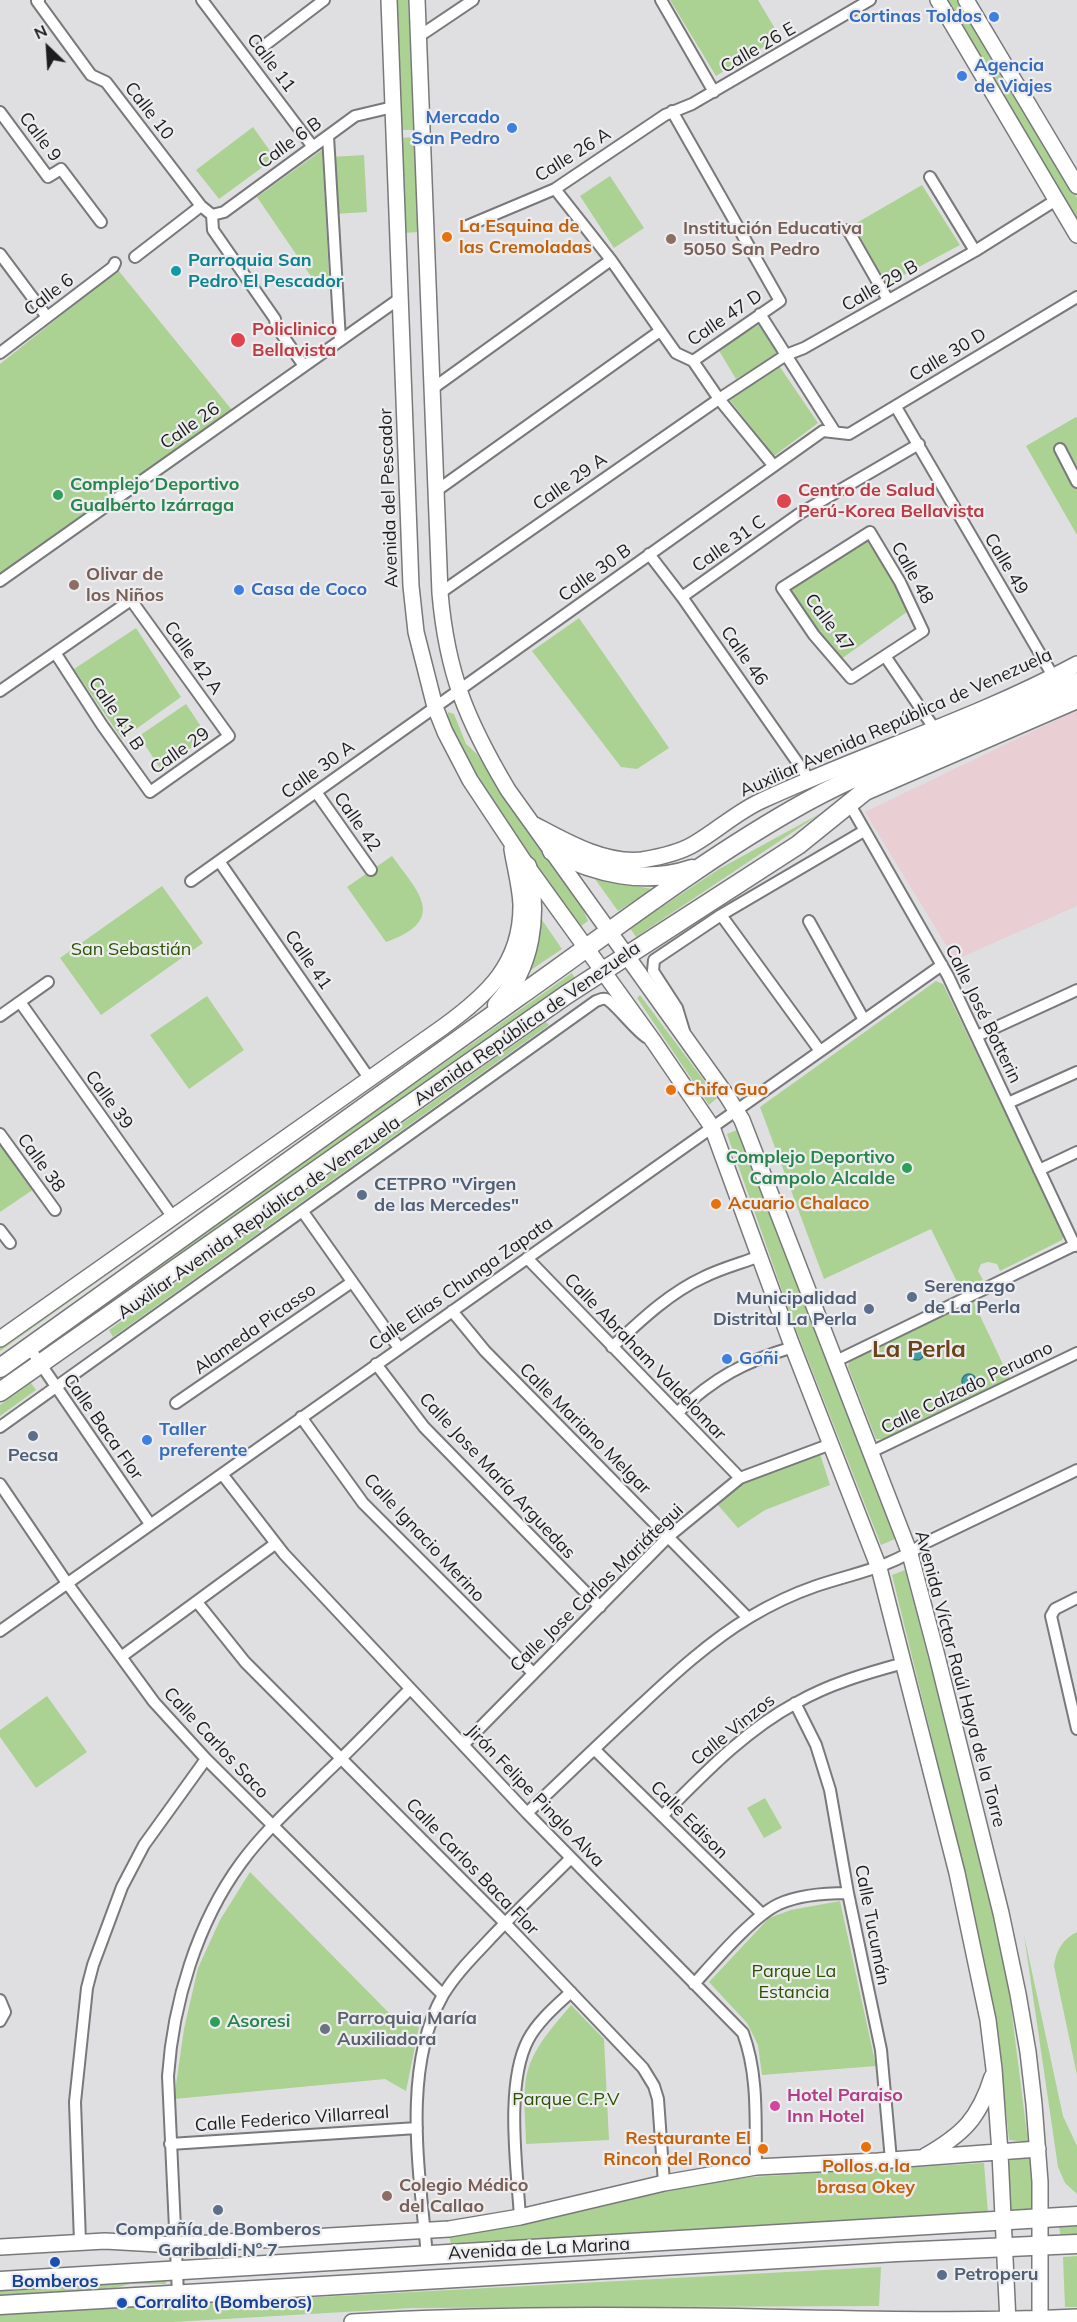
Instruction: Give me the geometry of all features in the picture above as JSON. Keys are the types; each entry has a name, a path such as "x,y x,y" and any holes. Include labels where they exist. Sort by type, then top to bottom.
{"main road":[{"name":"Avenida del Pescador","path":"389,0 411,586 416,632 435,707 470,780 527,866 587,948"},
{"path":"417,0 440,593 446,647 458,691 480,743 508,790 610,932"},
{"path":"938,0 1077,235"},
{"path":"966,0 1077,186"},
{"name":"Auxiliar Avenida República de Venezuela","path":"533,824 570,844 593,853 620,859 640,860 668,855 694,844 756,803 934,728 1077,664"},
{"name":"Avenida República de Venezuela","path":"0,1368 705,865 816,797 1077,682"},
{"name":"Avenida República de Venezuela","path":"0,1392 602,970 798,845 849,803 878,785 1077,699"},
{"path":"0,1339 471,1006 494,985 507,964 519,927 521,906 519,882 511,842"},
{"path":"552,851 573,862 619,874 664,875 685,872 705,865"},
{"path":"476,1027 503,999 513,983 528,946 533,906 527,866"},
{"name":"Avenida Víctor Raúl Haya de la Torre","path":"610,932 736,1110 910,1554 945,1689 1018,1994 1038,2149 1040,2321"},
{"path":"587,948 712,1127 793,1347 879,1568 957,1873 988,2020 1000,2153 1008,2321"},
{"path":"922,2158 953,2140 972,2121 986,2097 994,2069"},
{"name":"Avenida de La Marina","path":"0,2247 80,2242 175,2245 425,2231 485,2224 664,2183 756,2168 1038,2149"},
{"name":"Avenida de La Marina","path":"0,2282 1077,2216"},
{"name":"Avenida de La Marina","path":"0,2305 897,2252 1077,2244"},
{"path":"352,2322 674,2319 1040,2321 1077,2317"}],"street":[{"name":"Calle 11","path":"202,0 313,147"},
{"path":"261,48 324,0"},
{"path":"418,37 473,0"},
{"path":"661,0 714,92"},
{"name":"Calle 26 E","path":"692,104 870,0"},
{"name":"Calle 10","path":"38,1 91,75 106,82 201,206 212,215"},
{"name":"Calle 26 A","path":"467,226 555,189 672,111 692,104"},
{"name":"Calle 6 B","path":"212,215 224,212 355,116 393,107"},
{"name":"Calle 47 D","path":"555,189 611,260 676,353 693,361 780,300 672,111"},
{"name":"Calle 9","path":"0,112 5,126 48,177 61,169 101,222"},
{"path":"328,136 340,340"},
{"path":"930,177 975,251"},
{"name":"Calle 29 B","path":"719,399 786,355 804,348 975,251 1056,200"},
{"path":"135,257 201,206"},
{"path":"212,215 213,230 275,319 276,326 304,366"},
{"path":"848,230 888,300"},
{"path":"0,254 47,317"},
{"path":"432,389 611,260"},
{"name":"Calle 6","path":"0,353 114,267 115,263"},
{"name":"Calle 30 D","path":"834,432 849,434 1077,297"},
{"name":"Calle 26","path":"0,581 399,299"},
{"path":"760,315 834,432"},
{"path":"436,490 660,331"},
{"path":"693,361 719,399 773,465"},
{"name":"Calle 29 A","path":"440,593 719,399"},
{"name":"Calle 49","path":"896,407 919,444 940,486 1053,676"},
{"name":"Calle 30 B","path":"435,707 773,465 823,431 834,432"},
{"name":"Calle 31 C","path":"682,597 800,514 919,444"},
{"path":"1060,449 1077,482"},
{"name":"Calle 47","path":"870,532 782,588 814,635 851,678 885,656"},
{"name":"Calle 48","path":"870,532 900,582 923,631 885,656"},
{"name":"Calle 46","path":"649,554 682,597 809,779"},
{"name":"Calle 42 A","path":"56,654 130,600 229,736"},
{"path":"0,691 56,654"},
{"name":"Calle 41 B","path":"56,654 150,792"},
{"path":"885,656 934,728"},
{"name":"Calle 30 A","path":"190,881 435,707"},
{"name":"Calle 29","path":"150,792 229,736"},
{"name":"Calle 42","path":"316,792 371,870"},
{"name":"Calle José Botterin","path":"849,803 942,965 1076,1245"},
{"path":"687,1039 677,1008 655,977 652,965 654,960 721,915 864,831"},
{"name":"Calle 41","path":"219,861 369,1078"},
{"path":"721,915 820,1051"},
{"path":"809,921 864,1020"},
{"name":"Calle Elias Chunga Zapata","path":"0,1631 942,965"},
{"path":"0,1016 48,982"},
{"path":"977,1036 1077,990"},
{"name":"Auxiliar Avenida República de Venezuela","path":"0,1427 596,1001 601,999 611,1002 637,1030 654,1042"},
{"name":"Calle 39","path":"20,1002 172,1216"},
{"path":"1008,1103 1077,1072"},
{"name":"Calle 38","path":"0,1134 55,1210"},
{"path":"1039,1170 1077,1152"},
{"path":"303,1212 399,1348"},
{"path":"0,1230 9,1244"},
{"path":"836,1361 1076,1245"},
{"path":"612,1347 652,1311 681,1290 704,1277 760,1256"},
{"name":"Calle Abraham Valdelomar","path":"527,1258 740,1478"},
{"name":"Alameda Picasso","path":"176,1403 352,1282"},
{"name":"Calle Mariano Melgar","path":"452,1311 485,1351 748,1618"},
{"name":"Calle Baca Flor","path":"29,1347 150,1524"},
{"path":"677,1413 704,1389 727,1373 793,1347"},
{"name":"Calle Calzado Peruano","path":"871,1452 1077,1353"},
{"name":"Calle Jose María Arguedas","path":"376,1364 424,1427 600,1607"},
{"name":"Calle Ignacio Merino","path":"301,1418 363,1503 533,1673"},
{"name":"Calle Jose Carlos Mariátegui","path":"463,1745 668,1537 740,1478 831,1444"},
{"path":"527,1813 699,1653 748,1618 779,1601 815,1586 879,1568 910,1554 925,1543 1077,1470"},
{"name":"Jirón Felipe Pinglo Alva","path":"222,1473 275,1544 527,1813 742,2033 749,2049 754,2081 756,2168"},
{"name":"Calle Carlos Saco","path":"0,1484 67,1583 154,1702 206,1759 443,1995"},
{"path":"121,1657 275,1544"},
{"path":"1077,1598 1055,1609 1052,1621 1077,1729"},
{"name":"Calle Carlos Baca Flor","path":"197,1602 245,1662 505,1923 643,2068 654,2086 658,2099 664,2183"},
{"name":"Calle Vinzos","path":"662,1816 718,1760 795,1703 833,1685 904,1664"},
{"path":"178,2294 170,2144 168,2076 170,2052 184,1986 213,1910 241,1864 273,1826 410,1689"},
{"name":"Calle Tucumán","path":"795,1703 816,1745 830,1790 848,1893 881,2050 891,2160"},
{"name":"Calle Edison","path":"594,1749 762,1914"},
{"path":"80,2242 75,2102 87,1988 93,1965 122,1887 154,1830 206,1759"},
{"path":"427,2256 417,2128 420,2066 429,2028 443,1995 460,1970 571,1858"},
{"path":"694,1984 762,1914 780,1904 822,1894 848,1893"},
{"path":"520,2217 515,2092 520,2062 528,2040 540,2023 571,1992"},
{"path":"0,2000 5,2012 0,2021"},
{"name":"Calle Federico Villarreal","path":"170,2144 417,2128"}],"shaded area":[{"path":"1077,710 1077,906 955,960 865,812"}],"green space":[{"path":"397,0 408,0 414,130 401,130"},
{"path":"670,0 758,0 780,37 716,76"},
{"path":"946,0 959,0 1077,198 1077,224"},
{"path":"253,127 275,158 219,199 196,170"},
{"path":"414,137 418,232 404,233 401,138"},
{"path":"322,150 329,278 317,285 257,197"},
{"path":"364,155 367,212 334,214 331,157"},
{"path":"610,176 644,228 614,248 580,196"},
{"path":"922,185 960,245 887,284 853,225"},
{"name":"Complejo Deportivo Gualberto Izárraga","path":"118,270 232,410 0,579 0,364"},
{"path":"760,324 778,354 736,379 718,349"},
{"path":"780,367 818,423 774,456 729,399"},
{"path":"1077,418 1077,535 1026,446"},
{"path":"866,539 911,609 837,662 788,589"},
{"path":"579,618 669,748 637,769 621,767 532,651"},
{"path":"136,628 181,697 122,739 74,669"},
{"path":"186,704 208,737 160,768 139,736"},
{"path":"448,712 454,714 466,744 476,753 583,909 588,921 581,926 481,784 451,728"},
{"path":"823,812 636,937 630,928 719,869"},
{"path":"392,856 418,893 422,904 422,915 417,924 405,933 386,942 347,887"},
{"path":"595,879 653,889 618,911"},
{"name":"San Sebastián","path":"162,886 203,943 101,1015 60,958"},
{"path":"540,917 562,949 531,970"},
{"path":"572,973 575,979 69,1339 63,1332"},
{"name":"Complejo Deportivo Campolo Alcalde","path":"936,981 943,984 1064,1235 1062,1240 1000,1271 997,1264 988,1262 981,1264 978,1271 983,1280 961,1290 931,1229 824,1279 760,1107"},
{"path":"640,995 717,1098 709,1105 637,998"},
{"path":"207,996 244,1050 189,1089 150,1035"},
{"path":"473,1010 476,1013 0,1351 0,1345"},
{"path":"546,1022 549,1025 113,1337 109,1330"},
{"path":"737,1130 895,1539 881,1545 795,1327 727,1134"},
{"path":"0,1141 34,1189 0,1212"},
{"path":"973,1301 1010,1379 886,1439 876,1439 848,1367 849,1362"},
{"path":"31,1383 36,1390 0,1416 0,1405"},
{"path":"820,1454 830,1485 765,1510 738,1528 717,1504 742,1484"},
{"path":"905,1570 972,1823 1008,1983 1028,2142 1009,2140 998,2036 958,1845 892,1575"},
{"path":"47,1696 87,1752 36,1788 0,1737 0,1730"},
{"path":"765,1798 782,1828 764,1838 747,1808"},
{"path":"250,1872 392,2016 419,2027 406,2091 385,2079 174,2099 184,2029 198,1968 220,1920"},
{"name":"Parque La Estancia","path":"840,1901 876,2066 762,2075 758,2045 747,2023 709,1982 769,1918 791,1910"},
{"path":"1077,1932 1077,2075 1054,1966 1061,1946"},
{"path":"1024,1935 1063,2116 1077,2146 1077,2194 1065,2183 1058,2167"},
{"name":"Parque C.P.V","path":"571,2005 604,2039 609,2140 526,2144 525,2090 528,2069 540,2045"},
{"path":"1028,2157 1032,2162 1033,2209 1009,2210 1009,2162 1011,2159"},
{"path":"984,2163 988,2213 452,2247 449,2237 666,2189 751,2177"},
{"path":"1077,2224 1077,2237 1061,2237 1059,2227"},
{"path":"1077,2256 1077,2307 1065,2307 1063,2257"},
{"path":"881,2267 879,2306 413,2308 173,2322 0,2322 0,2314"},
{"path":"165,2276 166,2284 130,2284 104,2291 0,2298 0,2287"}],"water":[{"path":"917,1346 922,1348 924,1353 922,1358 917,1360 912,1358 910,1353 912,1348"},
{"path":"969,1374 974,1376 976,1381 974,1386 969,1388 964,1386 962,1381 964,1376"}],"place":[{"name":"Cortinas Toldos","path":"994,17"},
{"name":"Agencia de Viajes","path":"962,76"},
{"name":"Mercado San Pedro","path":"512,128"},
{"name":"La Esquina de las Cremoladas","path":"447,237"},
{"name":"Institución Educativa 5050 San Pedro","path":"671,239"},
{"name":"Parroquia San Pedro El Pescador","path":"176,271"},
{"name":"Policlinico Bellavista","path":"238,340"},
{"name":"Complejo Deportivo Gualberto Izárraga","path":"58,495"},
{"name":"Centro de Salud Perú-Korea Bellavista","path":"784,501"},
{"name":"Olivar de los Niños","path":"74,585"},
{"name":"Casa de Coco","path":"239,590"},
{"name":"Chifa Guo","path":"671,1090"},
{"name":"Complejo Deportivo Campolo Alcalde","path":"907,1168"},
{"name":"CETPRO \"Virgen de las Mercedes\"","path":"362,1195"},
{"name":"Acuario Chalaco","path":"716,1204"},
{"name":"Serenazgo de La Perla","path":"912,1297"},
{"name":"Municipalidad Distrital La Perla","path":"869,1309"},
{"name":"Goñi","path":"727,1359"},
{"name":"Pecsa","path":"33,1436"},
{"name":"Taller preferente","path":"147,1440"},
{"name":"Asoresi","path":"215,2022"},
{"name":"Parroquia María Auxiliadora","path":"325,2029"},
{"name":"Hotel Paraiso Inn Hotel","path":"775,2106"},
{"name":"Pollos a la brasa Okey","path":"866,2147"},
{"name":"Restaurante El Rincon del Ronco","path":"763,2149"},
{"name":"Colegio Médico del Callao","path":"387,2196"},
{"name":"Compañía de Bomberos Garibaldi Nº 7","path":"218,2210"},
{"name":"Bomberos","path":"55,2262"},
{"name":"Petroperu","path":"942,2275"},
{"name":"Corralito (Bomberos)","path":"122,2303"}],"district":[{"name":"La Perla","path":"919,1350"}]}
